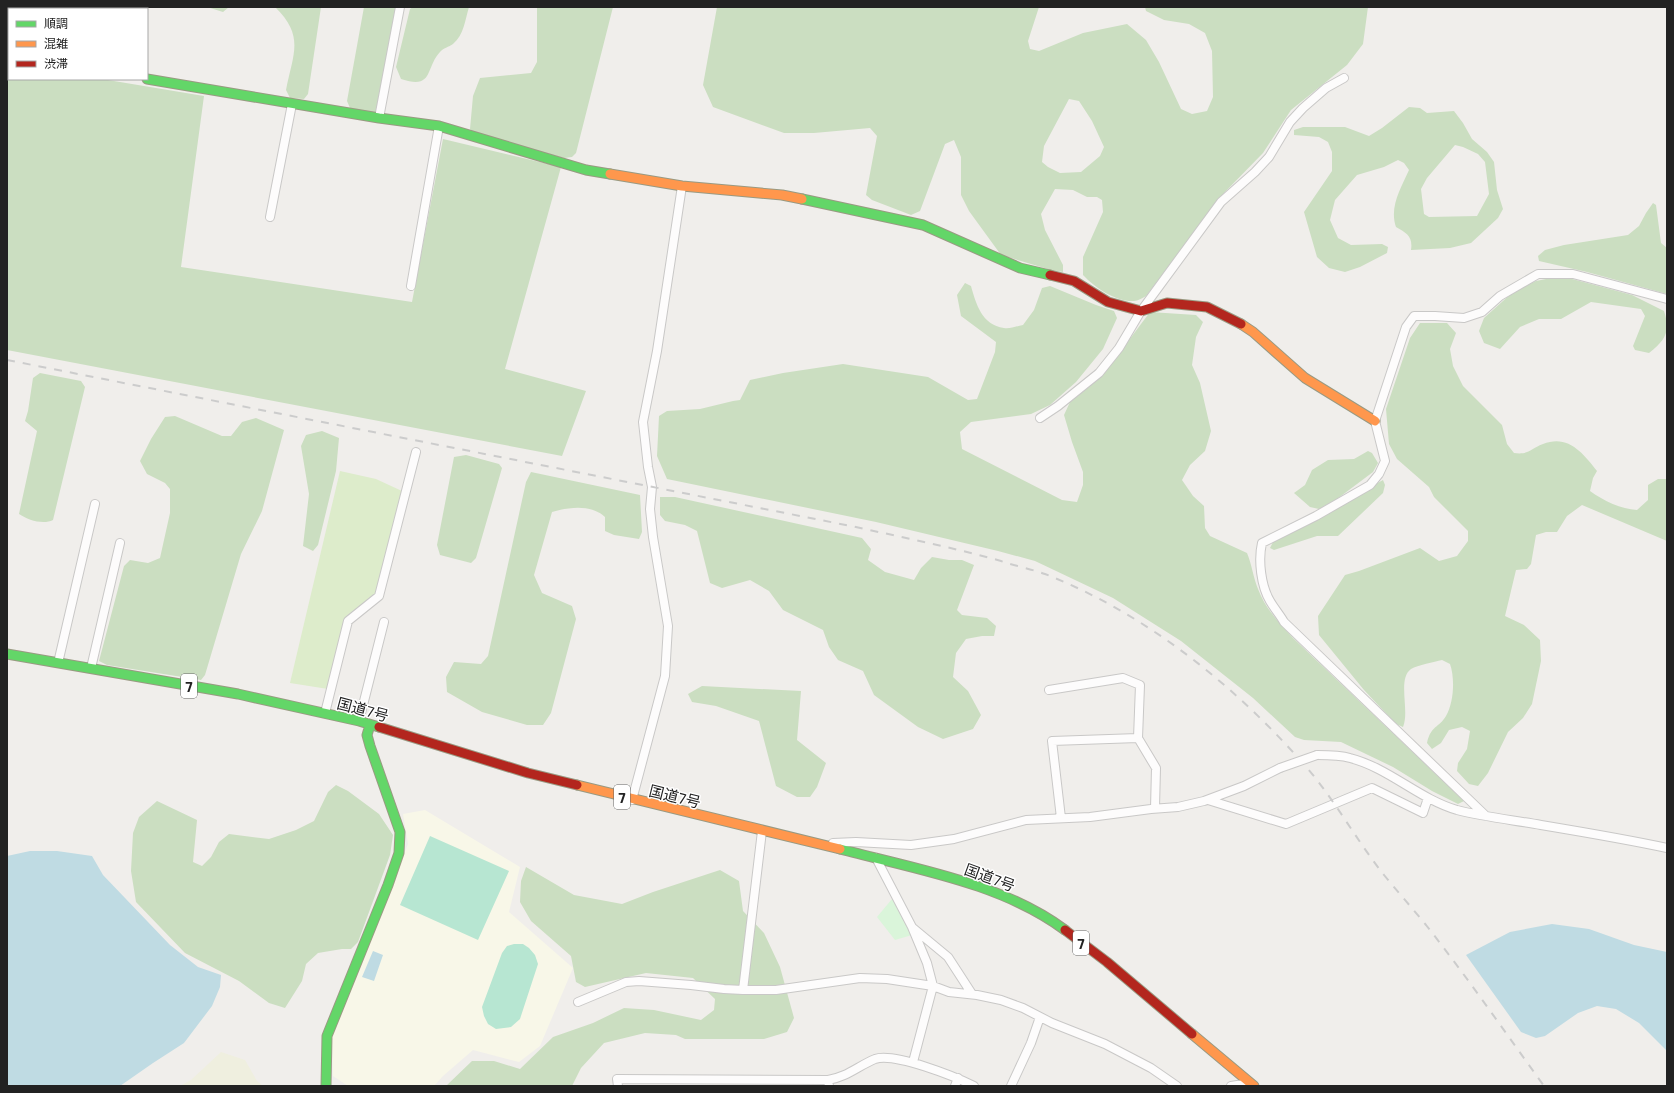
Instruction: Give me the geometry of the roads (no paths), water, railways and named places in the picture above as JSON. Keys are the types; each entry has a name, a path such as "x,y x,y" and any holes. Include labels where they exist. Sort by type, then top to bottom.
{"main road":[{"path":"148,79 379,118 439,126 586,170 682,186 782,195 923,225 1020,268 1074,281 1108,302 1141,311 1167,303 1207,306 1253,332 1305,378 1375,421"},
{"name":"国道7号","path":"7,654 238,694 359,721 528,773 632,800 820,844 969,882 1046,916 1107,962 1252,1084"},
{"path":"326,1086 327,1036 388,885 399,853 400,832 370,746 368,735 370,725"}],"street":[{"path":"379,118 400,7"},
{"path":"1040,418 1058,406 1099,373 1119,348 1141,311 1221,202 1255,172 1269,157 1290,122 1303,108 1326,88 1344,78"},
{"path":"270,217 292,104"},
{"path":"411,286 439,126"},
{"path":"632,800 665,676 668,626 653,537 650,509 652,487 648,467 643,422 657,351 682,186"},
{"path":"1486,816 1284,622 1269,600 1264,584 1259,554 1262,543 1316,516 1370,485 1379,474 1385,461 1375,421 1406,327 1414,316 1464,318 1482,312 1500,296 1538,274 1573,274 1667,299"},
{"path":"325,713 348,621 379,596 416,452"},
{"path":"58,662 94,504"},
{"path":"91,668 120,543"},
{"path":"359,721 384,622"},
{"path":"1048,690 1123,678 1140,685 1138,738 1156,768 1155,808"},
{"path":"1061,818 1052,741 1138,738"},
{"path":"820,844 856,842 911,845 954,839 1026,820 1090,817 1155,808 1178,807 1208,800 1244,786 1280,768 1317,755 1333,755 1350,758 1366,764 1428,798 1456,810 1619,838 1667,848"},
{"path":"1208,800 1286,824 1372,788 1423,813 1428,798"},
{"path":"743,990 762,831"},
{"path":"876,858 912,927 927,963 933,986 913,1062"},
{"path":"912,927 948,957 972,994"},
{"path":"578,1002 626,982 639,981 691,985 724,990 776,990 860,978 887,979 933,986 949,992 972,994 1001,1000 1023,1008 1040,1018 1105,1044 1151,1068 1177,1086"},
{"path":"1011,1086 1031,1043 1040,1018"},
{"path":"618,1086 617,1079 828,1083 875,1059 883,1058 913,1062 958,1078 974,1086"},
{"path":"955,1086 958,1078"},
{"path":"1231,1086 1252,1084"}],"water":[{"path":"30,851 57,851 92,856 103,875 170,945 198,967 221,975 220,987 212,1006 184,1043 120,1086 7,1086 7,856"},
{"path":"1552,924 1589,929 1634,945 1667,952 1667,1051 1639,1023 1616,1009 1597,1006 1578,1013 1545,1036 1536,1038 1521,1032 1466,955 1510,932"},
{"path":"373,951 383,955 374,981 362,977"}],"railway":[{"path":"7,360 851,526 1001,561 1045,574 1083,590 1119,610 1188,656 1251,710 1308,769 1374,862 1426,925 1544,1086"}]}
